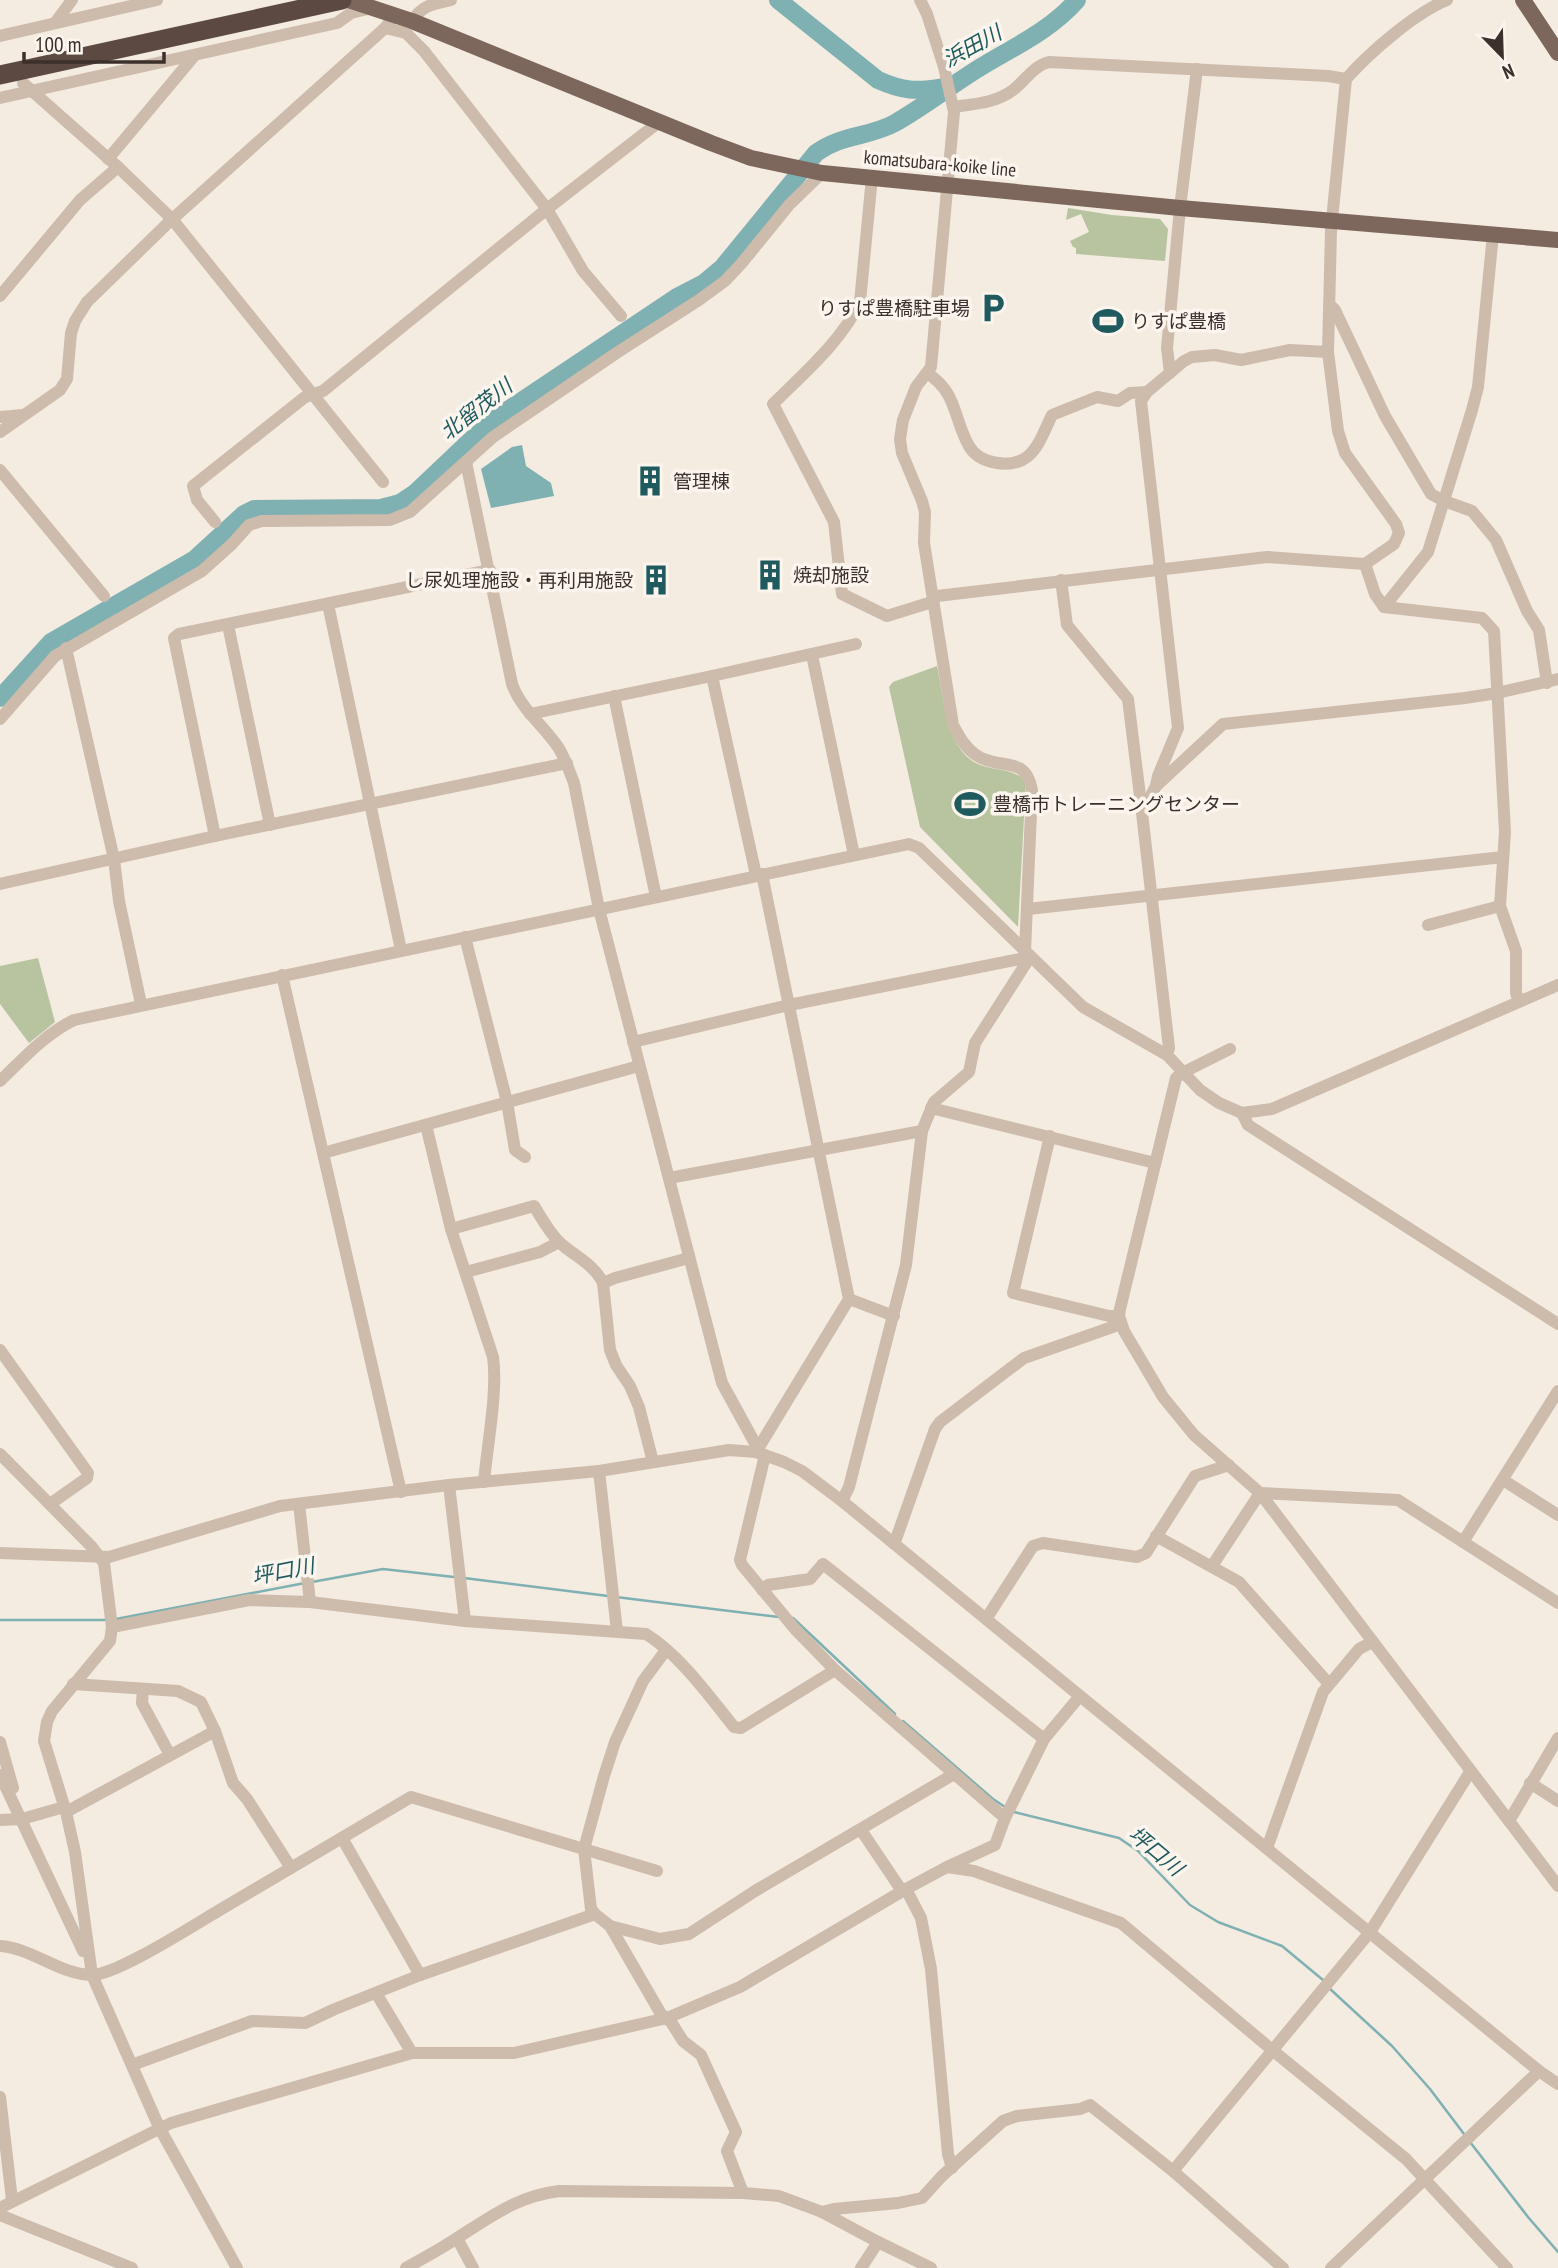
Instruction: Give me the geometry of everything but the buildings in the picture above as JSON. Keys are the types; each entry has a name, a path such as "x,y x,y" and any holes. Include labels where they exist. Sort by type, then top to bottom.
{"highway":[{"path":"0,75 342,0"}],"main road":[{"name":"komatsubara-koike line","path":"348,0 372,8 390,21 412,21 751,158 818,173 1180,208 1558,240"},
{"path":"1523,0 1558,53"}],"street":[{"path":"55,23 72,0"},
{"path":"0,36 157,0"},
{"path":"412,21 425,6 450,0"},
{"path":"842,1501 849,1487 906,1265 922,1131 930,1108 969,1072 975,1043 1028,954 1032,790 1030,778 1023,769 981,758 963,744 953,725 924,543 925,512 902,453 900,439 903,420 915,387 931,368 953,103 944,67 920,0"},
{"path":"872,177 860,302 852,320 836,339 773,404 831,513 836,532 842,594 887,616 932,602 937,596 1267,557 1364,564 1394,544 1399,533 1396,523 1345,453 1338,431 1328,352 1333,219 1346,79 1389,39 1430,7 1447,0"},
{"path":"0,98 28,87 337,23 351,13 372,8"},
{"path":"0,432 52,398 67,379 71,333 75,321 88,302 173,219 390,21 424,51 547,209 583,271 621,316"},
{"path":"0,296 113,163 195,54"},
{"path":"953,103 980,104 994,100 1012,90 1039,65 1049,62 1346,79"},
{"path":"1170,373 1167,348 1197,69"},
{"path":"28,87 173,219 383,482"},
{"path":"215,522 197,500 193,486 305,397 323,391 659,122"},
{"path":"0,719 55,656 202,571 249,525 262,521 390,520 410,512 494,437 545,400 725,281 818,173"},
{"path":"1384,607 1428,552 1478,387 1493,234"},
{"path":"1156,786 1223,724 1497,693 1552,681 1539,630 1527,611 1496,540 1472,511 1431,494 1385,416 1335,310 1329,304"},
{"path":"1142,813 1156,786 1178,728 1141,401 1147,392 1184,361 1198,356 1215,355 1241,360 1290,350 1328,352"},
{"path":"927,373 944,385 969,446 983,459 996,463 1026,458 1038,443 1052,415 1097,397 1118,401 1130,393 1147,392"},
{"path":"0,417 27,414"},
{"path":"466,462 512,684 516,695 557,746 567,763 599,909 722,1383 759,1451"},
{"path":"0,470 104,596"},
{"path":"1364,564 1375,594 1384,607 1482,618 1494,632 1505,832 1500,906 1516,951 1516,993 1519,1001"},
{"path":"215,836 174,638 490,570"},
{"path":"1061,580 1067,625 1128,699 1169,1048 1167,1055"},
{"path":"328,604 401,950"},
{"path":"228,625 271,825"},
{"path":"530,714 856,644"},
{"path":"66,648 114,859 119,901 141,1004"},
{"path":"812,655 854,855"},
{"path":"712,676 789,1005 849,1298 759,1451 740,1560 785,1618 835,1670 954,1774 1008,1812"},
{"path":"614,696 656,897"},
{"path":"0,884 567,763"},
{"path":"0,1081 45,1038 74,1020 909,844 919,848 1083,1007 1167,1055 1200,1090 1219,1103 1242,1113 1272,1109 1558,985"},
{"path":"1028,909 1503,856"},
{"path":"1428,925 1500,906"},
{"path":"465,937 507,1102 515,1150 525,1157"},
{"path":"633,1042 789,1005 1028,954"},
{"path":"282,975 401,1492"},
{"path":"1230,1049 1176,1078 1120,1320 1144,1368 1169,1405 1194,1435 1260,1493 1558,1886"},
{"path":"323,1153 639,1066"},
{"path":"930,1108 1155,1163"},
{"path":"1242,1113 1248,1125 1558,1324"},
{"path":"426,1125 451,1228 495,1368 484,1482"},
{"path":"669,1178 922,1131"},
{"path":"1050,1136 1013,1293 1120,1320"},
{"path":"451,1228 534,1206 559,1242 598,1273 603,1283 610,1350 639,1407 653,1462"},
{"path":"466,1272 540,1252 559,1242"},
{"path":"603,1283 689,1258"},
{"path":"849,1298 894,1316"},
{"path":"893,1543 935,1429 940,1422 1024,1358 1120,1320"},
{"path":"0,1350 88,1473 88,1478 50,1504"},
{"path":"1463,1542 1558,1391"},
{"path":"0,1553 109,1557 280,1506 449,1485 599,1471 729,1450 759,1451 802,1471 842,1501 1558,2084"},
{"path":"0,1454 101,1556 104,1563 112,1627 110,1641 52,1711 44,1741 75,1852 90,1970"},
{"path":"986,1619 1033,1546 1043,1543 1137,1557 1146,1553 1195,1476 1228,1465"},
{"path":"599,1471 617,1631"},
{"path":"1503,1480 1558,1515"},
{"path":"449,1485 465,1621"},
{"path":"1260,1493 1398,1500 1558,1603"},
{"path":"1212,1566 1260,1493"},
{"path":"299,1504 310,1602"},
{"path":"1156,1536 1239,1582 1329,1684"},
{"path":"762,1590 768,1586 810,1578 823,1564 1044,1739"},
{"path":"112,1627 249,1600 310,1602 465,1621 646,1634 657,1641 698,1682 734,1727 741,1728 835,1670"},
{"path":"1267,1847 1323,1692 1359,1649 1372,1642"},
{"path":"666,1650 643,1681 615,1742 583,1849 592,1909 610,1926 661,2014 667,2018 683,2041 701,2055 736,2132 727,2151 743,2193"},
{"path":"73,1684 178,1691 201,1702 215,1731 233,1783 247,1799 291,1868"},
{"path":"143,1689 142,1703 170,1755"},
{"path":"0,2208 159,2127 412,2053 514,2053 667,2018 740,1987 904,1890 995,1845 1044,1739 1080,1696"},
{"path":"0,1820 22,1819 65,1810 215,1731"},
{"path":"1509,1821 1558,1738"},
{"path":"0,1742 22,1819"},
{"path":"1173,2171 1370,1932 1470,1772"},
{"path":"0,1774 159,2127 237,2268"},
{"path":"610,1926 660,1939 689,1934 755,1891 954,1774"},
{"path":"1530,1783 1558,1801"},
{"path":"0,1946 14,1947 75,1972 90,1970 102,1974 148,1952 411,1797 657,1871"},
{"path":"861,1830 904,1890 921,1919 930,1969 951,2168"},
{"path":"342,1838 421,1975"},
{"path":"947,1867 974,1871 1121,1923 1406,2159 1507,2268"},
{"path":"132,2065 241,2024 261,2021 305,2023 421,1975 595,1914"},
{"path":"376,1993 412,2053"},
{"path":"1331,2268 1539,2071"},
{"path":"0,2097 12,2200"},
{"path":"822,2213 834,2209 922,2198 1003,2121 1017,2116 1080,2109 1090,2105 1173,2171 1283,2268"},
{"path":"406,2268 491,2215 536,2194 559,2190 779,2196 822,2213 932,2268"},
{"path":"0,2215 132,2268"},
{"path":"457,2238 473,2268"},
{"path":"861,2268 878,2242"}],"green space":[{"path":"1068,208 1160,219 1168,229 1165,261 1076,254 1076,248 1070,241 1089,232 1081,214 1066,220"},
{"name":"豊橋市トレーニングセンター","path":"937,666 948,722 960,748 980,765 1010,772 1026,781 1018,927 920,827 889,687 893,682"},
{"path":"38,958 55,1022 29,1043 0,1004 0,966"}],"water":[{"path":"522,445 526,466 551,483 554,496 491,508 481,469 512,447"}],"waterway":[{"name":"浜田川","path":"778,0 878,80 910,90 943,87"},
{"name":"北留茂川","path":"0,698 51,642 195,559 244,514 254,509 381,508 400,503 415,493 490,422 677,297 704,283 722,268 816,153 836,142 895,123 1029,39 1077,0"},
{"name":"坪口川","path":"312,1582 383,1569 454,1577"},
{"name":"坪口川","path":"464,1578 608,1596"},
{"name":"坪口川","path":"116,1619 305,1583"},
{"name":"坪口川","path":"616,1597 779,1617"},
{"name":"坪口川","path":"793,1618 895,1714"},
{"name":"坪口川","path":"0,1620 105,1620"},
{"name":"坪口川","path":"903,1721 1005,1807"},
{"name":"坪口川","path":"1014,1812 1119,1838 1138,1851 1190,1905 1218,1922 1282,1946 1323,1980"},
{"name":"坪口川","path":"1329,1988 1392,2046 1430,2089 1464,2134"},
{"name":"坪口川","path":"1470,2142 1558,2252"}],"place":[{"name":"りすぱ豊橋駐車場","path":"993,308"},
{"name":"りすぱ豊橋","path":"1108,321"},
{"name":"管理棟","path":"650,481"},
{"name":"焼却施設","path":"770,575"},
{"name":"し尿処理施設・再利用施設","path":"656,580"},
{"name":"豊橋市トレーニングセンター","path":"970,804"}]}
